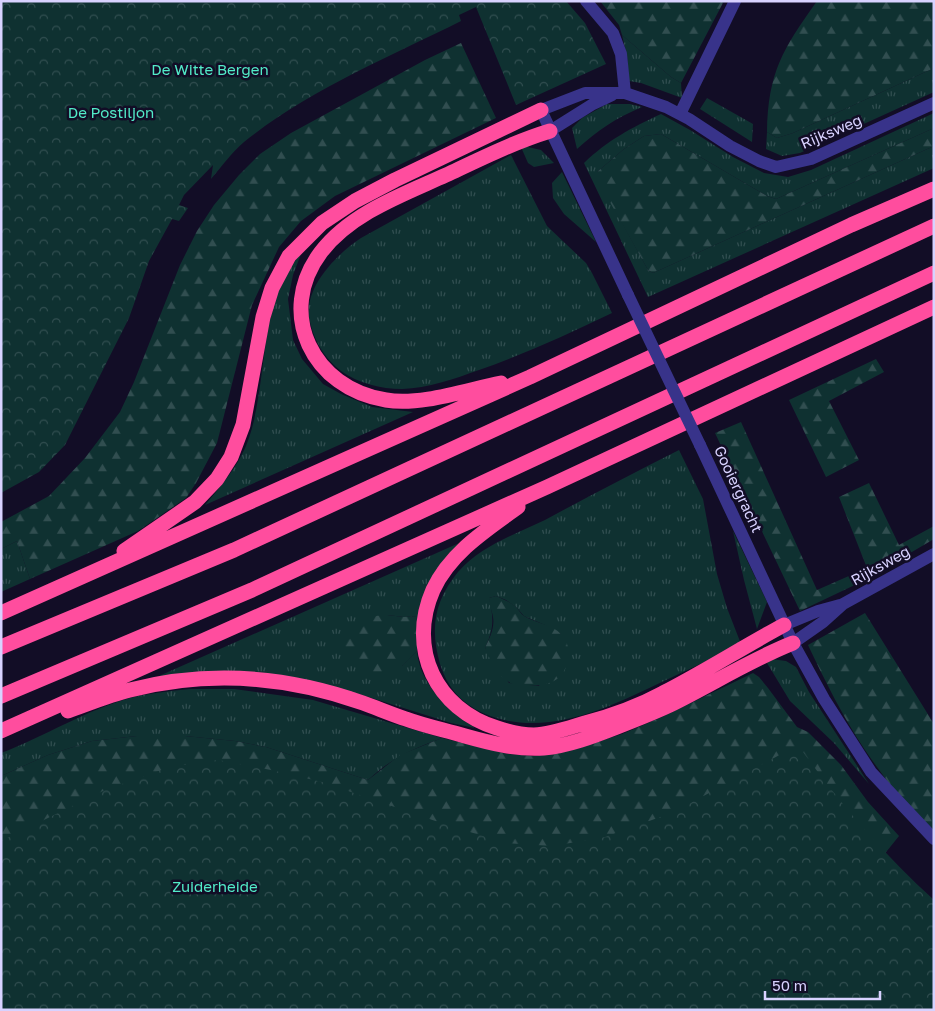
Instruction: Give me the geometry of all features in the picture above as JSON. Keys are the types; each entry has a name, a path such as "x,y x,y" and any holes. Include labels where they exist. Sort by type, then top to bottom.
{"highway":[{"path":"83,578 195,502 216,480 231,457 244,425 263,317 272,288 289,256 322,223 355,201 541,110"},
{"path":"530,377 414,401 385,400 362,393 332,377 315,358 304,331 300,302 306,278 321,252 345,229 375,208 513,144 550,130"},
{"path":"1,614 530,377 851,225 934,189"},
{"path":"1,647 234,550 934,226"},
{"path":"1,696 252,590 934,273"},
{"path":"1,731 547,487 934,307"},
{"path":"547,487 499,520 457,554 433,590 423,627 423,646 438,686 452,703 469,717 511,733 532,735 556,732 602,718 661,694 784,625"},
{"path":"16,724 51,718 119,693 155,684 209,678 247,678 290,683 324,691 363,703 407,720 489,742 523,748 545,748 573,742 606,731 669,706 758,658 793,643"}],"street":[{"path":"586,1 612,32 621,54 620,94"},
{"path":"541,110 585,93 620,94 666,107 684,117 735,1"},
{"path":"550,130 593,104 620,94"},
{"name":"Rijksweg","path":"684,117 730,146 759,161 776,166 811,159 934,103"},
{"name":"Gooiergracht","path":"541,110 793,643 824,699 872,772 934,839"},
{"name":"Rijksweg","path":"843,604 934,554"},
{"path":"784,625 818,611 843,604"},
{"path":"793,643 823,622 843,604"}],"green space":[{"name":"De Postiljon","path":"1,1 566,1 585,23 606,64 516,105 476,7 459,15 461,21 349,76 268,124 244,142 211,179 213,165 184,195 179,205 188,208 179,221 172,219 149,261 129,318 65,445 39,472 1,493"},
{"path":"600,1 724,1 681,83 671,77 622,35 619,25"},
{"path":"817,1 934,1 934,68 793,133 777,138 767,132 770,93 774,77 795,33"},
{"path":"622,35 671,77 681,83 682,98 641,83 629,81 627,56"},
{"path":"461,43 496,118 335,196 301,221 279,247 252,305 217,443 186,498 138,531 30,579 17,541 1,549 1,522 49,496 85,458 120,412 134,382 180,265 197,231 214,205 239,175 260,154 291,133 425,60"},
{"path":"934,68 934,92 800,153 782,156 766,149 767,132 777,138 793,133"},
{"path":"707,98 753,124 752,142 700,109"},
{"path":"607,104 630,104 642,107 608,125 577,149 572,128 582,118"},
{"path":"934,113 934,128 776,199 767,196 661,134 644,136 624,149 597,172 597,177 648,270 653,273 934,146 934,168 648,297 584,163 620,135 661,114 733,157 764,173 788,177 811,170"},
{"path":"934,128 934,146 653,273 648,270 596,177 597,172 624,149 644,136 661,134 767,196 776,199"},
{"path":"521,147 541,150 554,163 534,167 528,163"},
{"path":"511,155 547,226 586,263 612,313 513,357 460,377 431,385 402,389 386,388 362,382 341,371 324,354 313,333 309,317 309,305 312,294 324,272 342,253 361,238"},
{"path":"562,172 596,242 564,214 553,198 552,183"},
{"path":"301,254 293,275 288,299 293,340 302,359 323,384 341,394 372,407 413,412 205,505 233,470 246,446 253,423 270,320 277,295 287,273"},
{"path":"876,359 884,372 829,401 859,460 826,477 789,400"},
{"path":"741,422 817,590 867,568 839,497 869,483 899,545 934,526 934,539 859,583 800,611 715,433"},
{"path":"679,450 703,499 717,574 727,608 741,644 622,700 577,717 553,722 530,723 506,720 483,713 462,699 451,687 443,672 435,639 436,616 439,605 458,572 488,548","holes":["496,596 506,600 524,616 561,634 539,686 509,683 485,648 492,623 489,598"]},
{"path":"733,531 767,602 757,629 744,580"},
{"path":"466,540 418,616 387,615 402,666 417,651 419,664 424,675 437,695 475,728 451,723 356,693 150,680"},
{"path":"17,541 30,579 1,592 1,549"},
{"path":"496,596 514,605 524,616 557,631 565,639 568,651 567,664 557,679 541,685 516,685 504,679 497,672 485,648 493,625 489,598"},
{"path":"865,613 934,724 934,839 865,750 849,725 808,645"},
{"path":"387,615 418,616 417,651 389,675 382,678 374,677 342,657 343,639 346,631 355,622 368,617"},
{"path":"771,659 786,661 796,667 809,692 869,784 834,743 790,701 767,663"},
{"name":"Zuiderheide","path":"753,673 768,688 797,727 808,732 841,765 868,802 899,836 850,897 1,1010 1,776 48,755 92,741 137,736 185,736 235,741 266,747 368,780 400,755 442,738 508,754 534,756 576,749 622,734 662,717"},
{"path":"191,689 234,689 313,700 442,738 403,755 386,765 368,780 266,747 235,741 185,736 137,736 92,741 48,755 1,776 1,753 81,716 130,698"},
{"name":"Zuiderheide","path":"798,745 861,826 896,864 934,900 934,1010 1,1010 1,841 105,790 170,767 218,760 271,770 322,782 506,843 553,846 605,837 674,812"}],"park label":[{"name":"De Witte Bergen","path":"210,69"}]}
